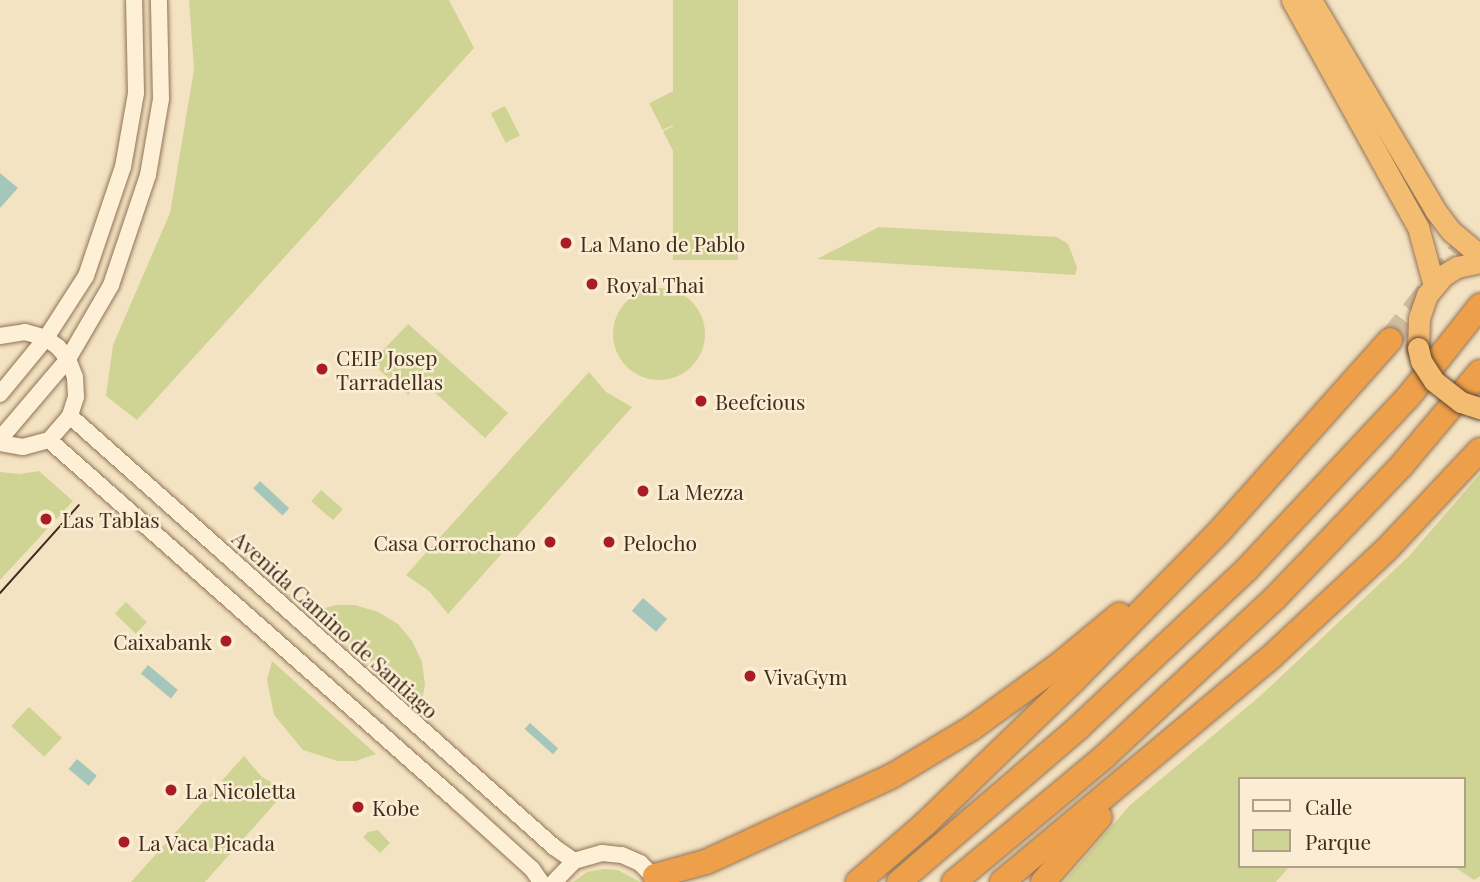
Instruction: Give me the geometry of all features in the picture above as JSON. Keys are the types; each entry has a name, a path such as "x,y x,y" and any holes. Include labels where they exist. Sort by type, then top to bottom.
{"highway":[{"path":"1292,0 1418,227 1434,286"},
{"path":"1311,0 1435,210 1451,231 1480,255"},
{"path":"1480,262 1457,267 1434,286 1419,318 1418,348 1421,361 1434,381 1461,402 1480,408"},
{"path":"898,882 1079,727 1247,569 1409,396 1480,306"},
{"path":"858,882 926,824 1074,680 1219,532 1390,340"},
{"path":"955,882 1105,755 1276,598 1402,466 1480,372"},
{"path":"1002,882 1269,659 1386,550 1480,450"},
{"path":"657,879 706,862 800,821 892,776 972,727 1060,664 1219,532"},
{"path":"1043,882 1086,831 1182,733"}],"street":[{"path":"0,394 46,338 86,276 123,167 136,93 135,0"},
{"path":"0,336 25,332 46,338 68,359 75,377 76,397 70,416 49,440 23,447 0,441 68,359 111,285 148,175 161,99 159,0"},
{"name":"Avenida Camino de Santiago","path":"70,416 554,848 574,862"},
{"path":"49,440 458,802 532,869 541,882"},
{"path":"554,882 574,862 603,853 622,855 640,863 657,879"}],"green space":[{"path":"189,0 449,0 474,48 137,420 106,396 113,345 170,213 194,69"},
{"path":"673,0 738,0 738,260 673,260"},
{"path":"691,82 705,109 663,130 649,103"},
{"path":"505,106 520,135 506,143 491,113"},
{"path":"705,110 718,135 676,156 663,131"},
{"path":"701,157 718,189 698,200 681,168"},
{"path":"879,227 1057,237 1068,244 1077,267 1075,275 817,259"},
{"path":"659,288 677,291 692,301 702,316 705,334 702,352 692,367 677,377 659,380 641,377 626,367 616,352 613,334 616,316 626,301 641,291"},
{"path":"408,324 508,413 485,438 421,380 408,395 371,363"},
{"path":"589,372 606,392 632,407 448,614 429,591 406,575"},
{"path":"39,471 73,501 0,580 0,472 20,474"},
{"path":"1480,474 1480,876 1474,880 1456,868 1466,868 1466,777 1238,777 1238,868 1288,868 1276,882 1064,882 1130,805 1259,697 1409,556"},
{"path":"321,490 343,509 333,520 311,501"},
{"path":"126,602 147,622 136,634 115,614"},
{"path":"336,605 355,605 378,612 398,624 412,641 422,662 425,685 421,705 314,611"},
{"path":"272,661 376,754 356,761 338,761 303,750 274,715 267,680"},
{"path":"29,707 62,738 44,757 11,726"},
{"path":"244,756 262,777 286,791 205,882 131,882"},
{"path":"378,830 390,843 380,853 363,837 368,832"},
{"path":"618,870 640,882 573,882 587,872"}],"water":[{"path":"0,173 18,188 0,208"},
{"path":"260,481 289,508 282,516 253,488"},
{"path":"643,598 667,619 656,632 632,611"},
{"path":"148,665 178,690 171,698 141,673"},
{"path":"530,723 558,748 553,754 525,729"},
{"path":"77,759 97,776 89,786 69,769"}],"tunnel":[{"path":"1390,340 1480,227"}],"tram line":[{"path":"0,593 79,505"}],"place":[{"name":"La Mano de Pablo","path":"566,243"},
{"name":"Royal Thai","path":"592,284"},
{"name":"CEIP Josep Tarradellas","path":"322,369"},
{"name":"Beefcious","path":"701,401"},
{"name":"La Mezza","path":"643,491"},
{"name":"Las Tablas","path":"46,519"},
{"name":"Casa Corrochano","path":"550,542"},
{"name":"Pelocho","path":"609,542"},
{"name":"Caixabank","path":"226,641"},
{"name":"VivaGym","path":"750,676"},
{"name":"La Nicoletta","path":"171,790"},
{"name":"Kobe","path":"358,807"},
{"name":"La Vaca Picada","path":"124,842"}]}
